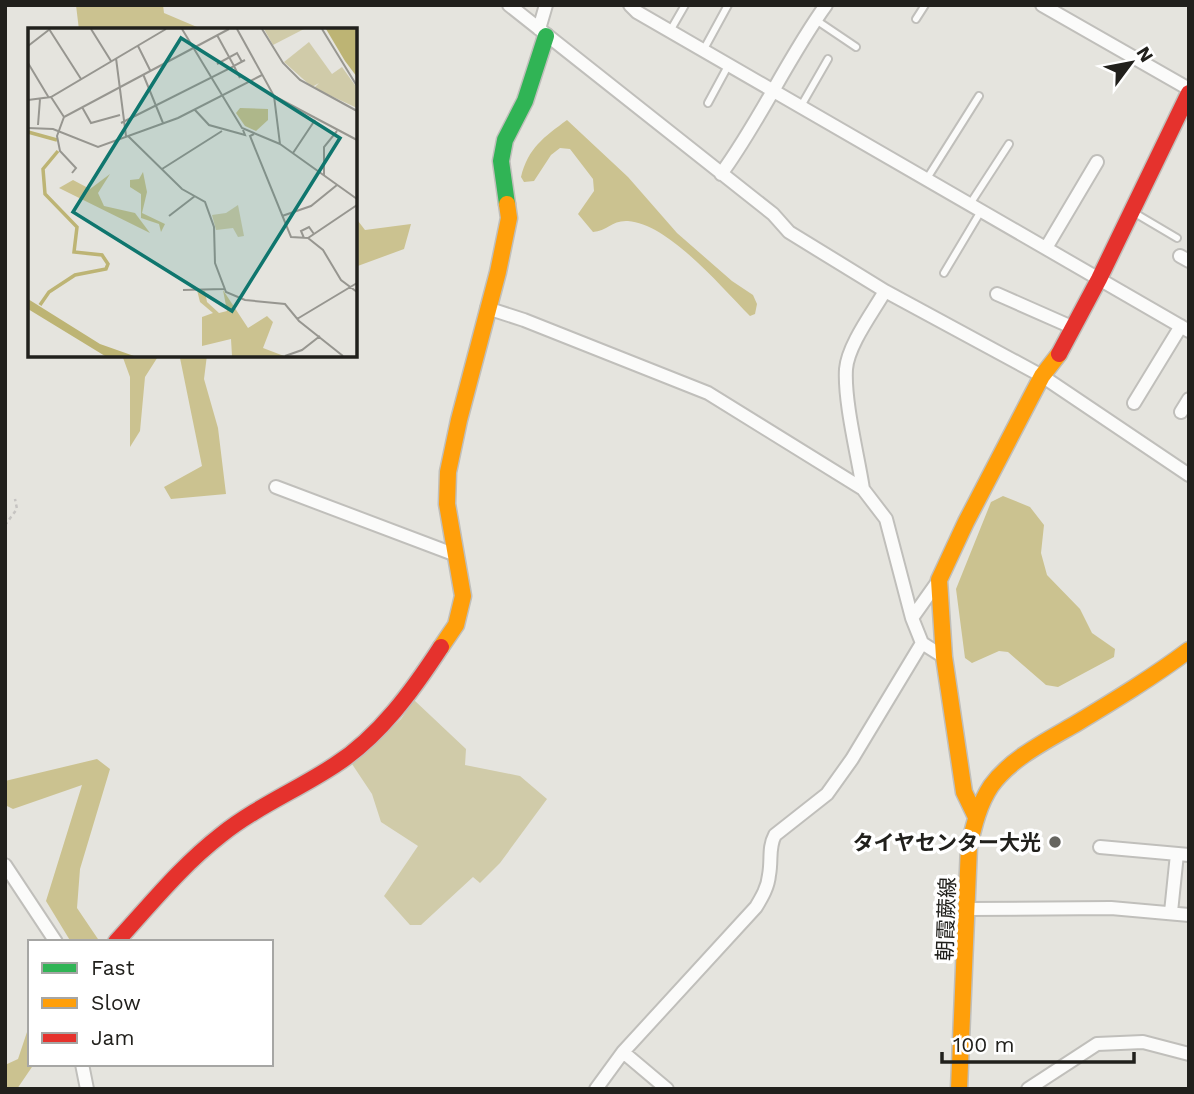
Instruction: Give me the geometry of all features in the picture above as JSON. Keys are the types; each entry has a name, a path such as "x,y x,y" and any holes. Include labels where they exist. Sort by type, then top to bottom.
{"street":[{"path":"509,5 773,214 789,232 885,291 1042,376 1189,475"},
{"path":"118,940 187,863 204,848 257,809 335,765 360,746 415,687 456,625 463,596 447,504 448,472 509,218 501,161 505,140 525,101 546,5"},
{"path":"630,5 728,66 1185,328 1134,403"},
{"path":"721,174 826,5"},
{"path":"912,618 939,580 1042,376 1063,349 1189,91 1042,5"},
{"path":"1046,248 1097,162"},
{"path":"863,489 846,368 857,339 885,291"},
{"path":"998,294 1074,328"},
{"path":"487,308 708,393 863,489 887,519 912,618 922,643 944,657"},
{"path":"1181,412 1189,399"},
{"path":"276,487 456,555"},
{"path":"939,580 944,657 964,793 976,817"},
{"path":"596,1089 624,1052 756,907 768,883 770,844 775,835 827,794 852,759 922,643"},
{"name":"朝霞蕨線","path":"960,1089 969,846 976,817 991,786 1013,763 1189,650"},
{"path":"1100,847 1183,855 1171,912"},
{"path":"5,865 55,940"},
{"path":"967,909 1028,907 1171,912 1189,915"},
{"path":"1028,1089 1097,1044 1143,1042 1189,1054"},
{"path":"624,1052 667,1089"},
{"path":"82,1066 87,1089"}],"lane":[{"path":"670,31 685,5"},
{"path":"703,51 729,5"},
{"path":"916,19 925,5"},
{"path":"816,20 856,47"},
{"path":"800,107 828,59"},
{"path":"708,103 728,66"},
{"path":"926,180 979,96"},
{"path":"944,274 1009,144"},
{"path":"1132,211 1177,238"}],"path":[{"path":"5,525 18,509 15,499"}],"shaded area":[{"path":"76,5 163,5 164,13 199,28 79,28"},
{"path":"567,120 628,177 677,233 732,281 753,295 757,304 755,314 750,316 694,259 660,233 628,221 593,232 578,214 594,191 593,179 570,149 560,148 551,155 534,181 524,182 521,177 528,158 544,138"},
{"path":"357,220 365,230 411,224 404,249 357,266"},
{"path":"123,357 158,357 145,377 140,431 130,447 130,377"},
{"path":"207,357 204,379 218,428 226,494 171,499 164,487 202,466 180,358"},
{"path":"1003,496 1030,507 1044,525 1041,553 1047,575 1080,609 1092,633 1115,649 1114,657 1058,687 1046,685 1008,652 999,651 972,663 965,658 956,589 991,502"},
{"path":"414,700 466,749 465,765 520,776 547,799 500,863 480,883 473,877 421,925 410,925 384,896 418,846 381,822 372,794 352,764 401,719"},
{"path":"97,759 110,769 80,869 77,908 99,940 70,940 46,901 82,785 13,809 5,805 5,781"},
{"path":"28,1029 28,1066 33,1066 17,1089 5,1089 5,1065 18,1059"}],"traffic: fast":[{"path":"507,204 501,161 505,140 525,101 546,36"}],"traffic: slow":[{"path":"441,647 456,625 463,596 447,504 448,472 498,272 509,218 507,204"},
{"path":"976,817 964,792 944,657 939,580 1042,376 1059,354"},
{"path":"959,1089 969,846 977,815 987,793 999,776 1019,758 1134,688 1189,650"}],"traffic: jam":[{"path":"1059,354 1099,279 1189,93"},
{"path":"118,940 206,847 248,816 335,765 366,741 407,696 441,647"}],"place":[{"name":"タイヤセンター大光","path":"1055,842"}]}
